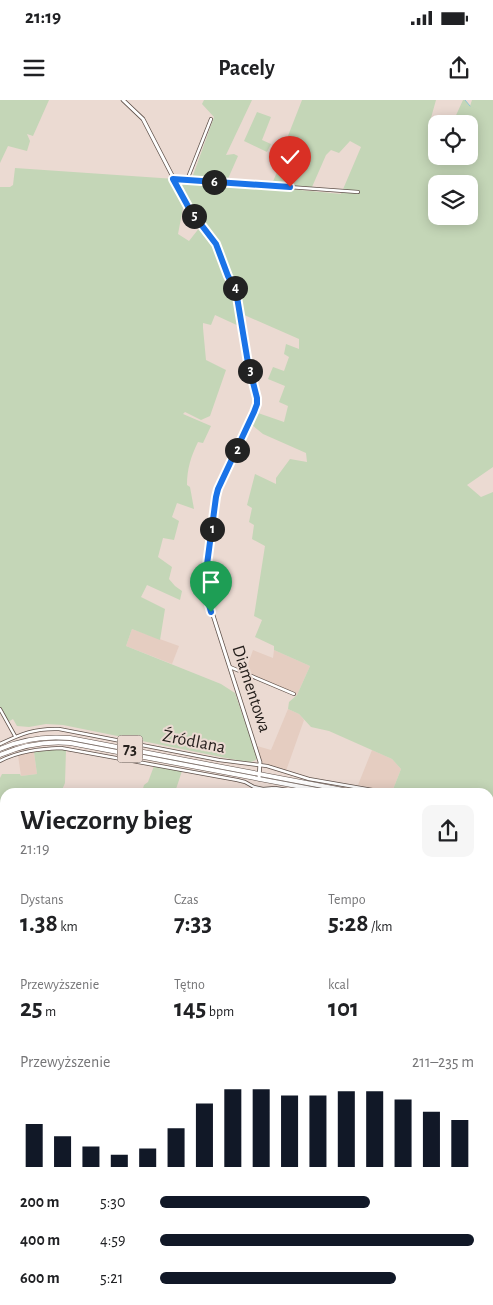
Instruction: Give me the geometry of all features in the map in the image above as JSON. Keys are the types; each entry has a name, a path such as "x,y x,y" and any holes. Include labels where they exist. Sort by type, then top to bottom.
{"main road":[{"name":"73","path":"0,750 32,739 63,737 95,742 259,782 316,788"},
{"name":"73","path":"0,755 31,745 51,742 64,743 259,782 300,788"}],"street":[{"name":"Diamentowa","path":"123,100 142,120 190,210 216,244 236,291 248,363 257,396 254,412 218,489 204,581 205,593 260,765 259,782"},
{"path":"187,180 211,119"},
{"path":"173,179 358,192"},
{"path":"229,666 294,694"},
{"path":"0,709 15,736"},
{"name":"Źródlana","path":"0,744 15,736 39,729 59,729 219,760 260,765 303,777 362,788"},
{"path":"0,761 18,754 42,749 61,748 238,780 254,787 259,782 276,788"}],"shaded area":[{"path":"132,629 179,646 172,664 126,646"},
{"path":"253,650 273,658 274,650 310,666 297,695 245,672"},
{"path":"288,709 299,714 304,720 286,771 262,763 257,746 271,750"},
{"path":"372,750 392,759 401,769 394,788 373,788 358,785"},
{"path":"34,752 37,774 21,776 18,755"}],"green space":[{"path":"0,100 49,100 33,136 27,134 30,141 27,151 8,146 0,163"},
{"path":"204,100 252,100 226,155 234,154 238,156 227,181 192,178 214,117 202,104"},
{"path":"302,100 436,100 432,115 428,115 428,165 478,165 478,115 456,115 463,100 470,106 472,100 493,100 493,467 467,485 481,497 493,492 493,788 394,788 401,769 392,759 329,731 311,727 299,714 288,709 289,702 297,695 310,666 274,650 274,646 255,637 262,620 254,616 265,546 252,539 254,525 249,522 252,508 247,505 255,474 276,484 276,478 290,459 307,462 306,453 263,434 252,425 258,413 284,422 288,406 279,402 285,386 268,379 273,367 284,371 289,357 284,354 286,344 299,349 299,339 242,314 238,290 218,243 189,206 183,208 178,234 189,241 200,227 210,238 234,291 241,327 215,315 211,325 203,323 206,360 226,370 210,416 201,420 185,412 183,414 211,426 203,443 198,442 191,458 187,485 190,487 194,509 177,503 172,517 179,521 174,540 163,538 158,557 172,567 169,579 182,591 180,600 147,585 141,597 165,609 160,640 132,629 126,646 221,684 235,693 257,757 256,760 251,762 241,761 63,725 17,726 13,719 8,722 0,709 0,187 10,187 13,185 15,168 219,182 341,194 361,147 350,141 339,153 331,150 326,155 312,187 272,184 289,143 286,141"},
{"path":"257,112 271,117 262,140 271,144 267,152 244,141"},
{"path":"66,750 65,783 63,788 0,788 2,774 20,774 21,776 37,774 34,752"},
{"path":"154,766 182,771 176,788 143,788 148,782"}],"waterway":[{"path":"465,100 470,106"}],"route":[{"path":"211,612 205,593 204,581 216,497 254,412 257,398 248,363 236,291 223,265 216,244 196,220 173,179 290,187"}]}
